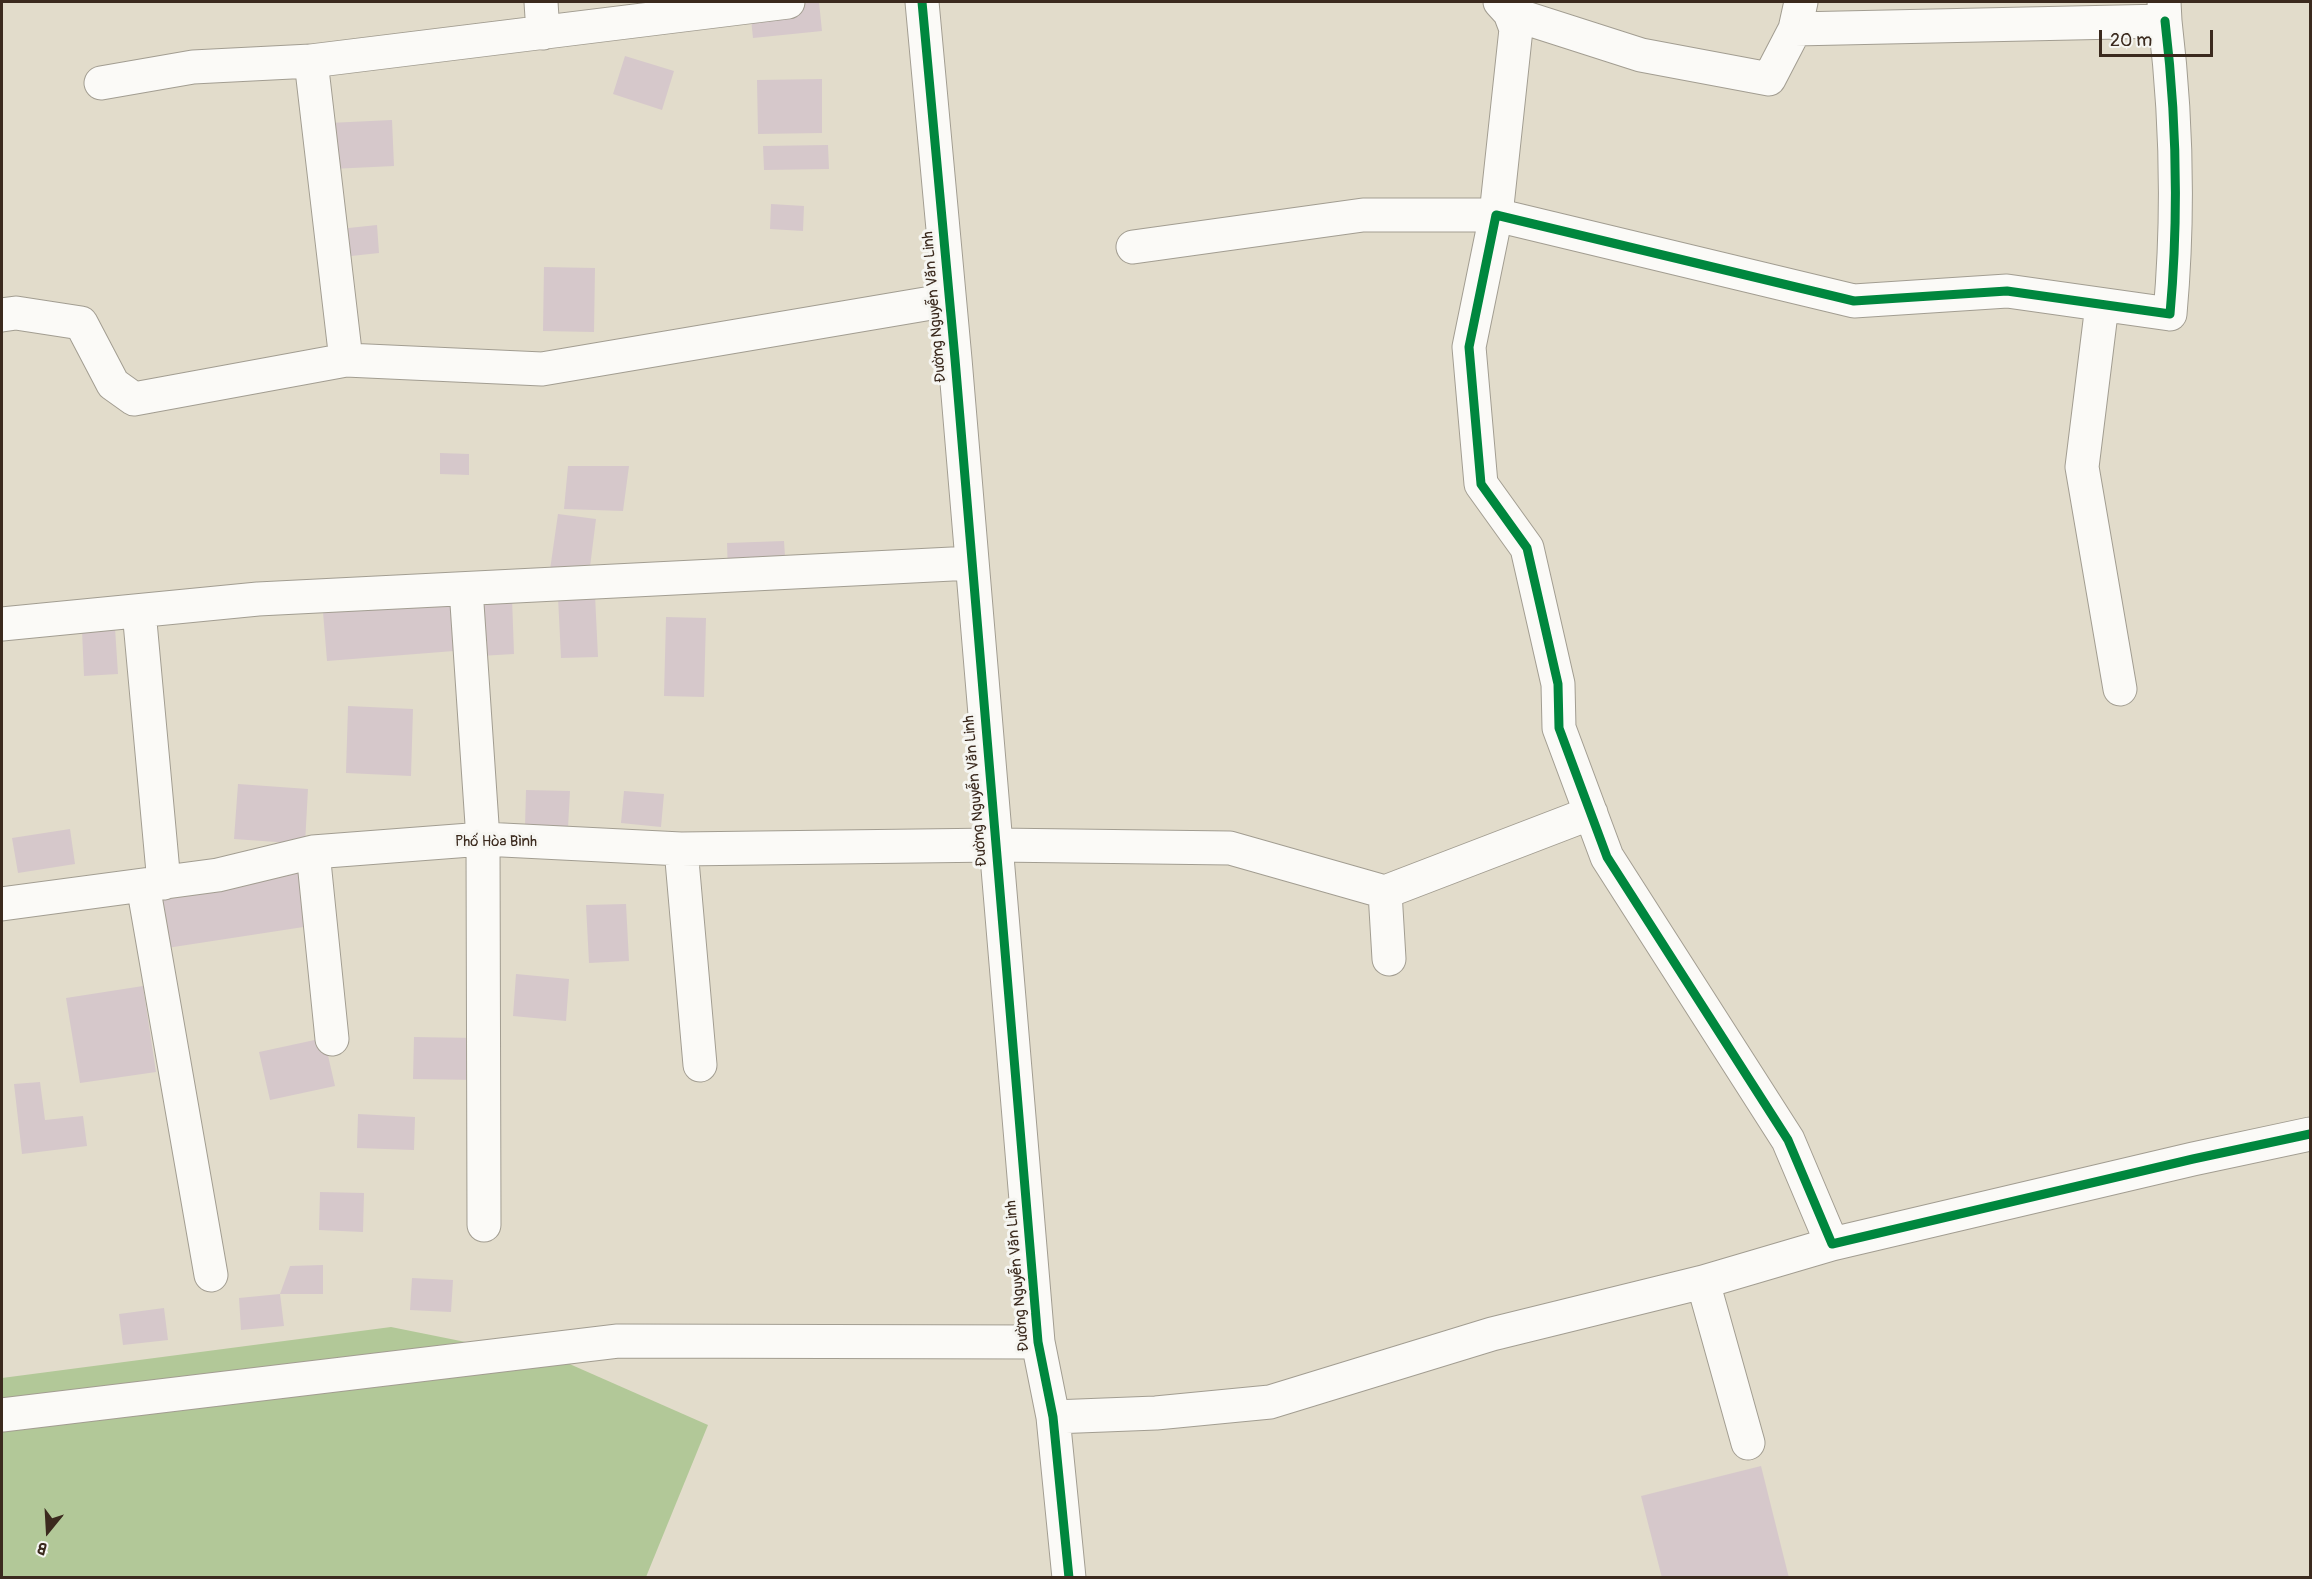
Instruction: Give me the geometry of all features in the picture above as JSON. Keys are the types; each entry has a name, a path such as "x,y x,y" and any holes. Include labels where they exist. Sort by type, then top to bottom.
{"street":[{"path":"101,82 193,67 311,61 542,17 788,2"},
{"name":"Đường Nguyễn Văn Linh","path":"922,2 1038,1342 1053,1417 1069,1578"},
{"path":"1133,247 1364,215 1496,215 1854,301 2007,291 2170,314 2177,178 2172,77 2164,11 1798,15 1768,80 1641,55 1505,7"},
{"path":"1505,7 1516,29 1496,215 1469,347 1481,484 1527,548 1558,684 1559,728 1608,857 1788,1140 1832,1244"},
{"path":"311,61 346,360"},
{"path":"2,315 16,313 81,323 113,384 134,399 346,360 542,369 949,300"},
{"path":"2102,305 2082,467 2120,689"},
{"path":"2,624 258,599 972,563"},
{"path":"466,589 483,839 484,1225"},
{"path":"139,611 154,884 211,1275"},
{"path":"1389,959 1385,892 1591,813"},
{"name":"Phố Hòa Bình","path":"2,904 218,875 313,852 483,839 681,849 996,845 1230,848 1385,892"},
{"path":"681,849 700,1065"},
{"path":"313,852 332,1039"},
{"path":"1053,1417 1156,1413 1270,1402 1492,1334 1703,1282 1832,1244 2182,1161 2310,1134"},
{"path":"1703,1282 1748,1443"},
{"path":"2,1415 618,1341 1038,1342"}],"green space":[{"path":"391,1327 565,1362 708,1425 646,1577 2,1577 2,1378"}],"building":[{"path":"819,2 822,31 753,38 750,9"},
{"path":"625,56 674,71 662,110 613,94"},
{"path":"822,79 822,133 758,134 757,80"},
{"path":"392,120 394,166 331,169 329,123"},
{"path":"828,145 829,169 764,170 763,146"},
{"path":"771,204 804,206 803,231 770,229"},
{"path":"377,225 379,253 342,257 339,229"},
{"path":"544,267 595,268 594,332 543,331"},
{"path":"440,453 469,454 469,475 440,474"},
{"path":"568,466 629,466 623,511 564,509"},
{"path":"558,514 596,519 589,575 550,570"},
{"path":"784,541 786,572 728,574 727,543"},
{"path":"595,595 598,657 561,658 558,597"},
{"path":"512,598 514,654 480,656 478,599"},
{"path":"450,603 454,651 327,661 323,612"},
{"path":"666,617 706,618 704,697 664,696"},
{"path":"115,628 118,674 84,676 82,630"},
{"path":"348,706 413,709 411,776 346,773"},
{"path":"238,784 308,789 305,844 234,839"},
{"path":"526,790 570,791 568,828 525,827"},
{"path":"624,791 664,794 661,827 621,823"},
{"path":"70,829 75,864 18,873 12,838"},
{"path":"301,873 310,926 167,948 159,896"},
{"path":"626,904 629,961 589,963 586,905"},
{"path":"516,974 569,979 566,1021 513,1016"},
{"path":"143,986 156,1072 80,1083 66,998"},
{"path":"414,1037 478,1038 477,1080 413,1079"},
{"path":"324,1038 335,1086 270,1100 259,1052"},
{"path":"40,1082 45,1120 83,1116 87,1146 22,1154 14,1084"},
{"path":"358,1114 415,1117 414,1150 357,1148"},
{"path":"320,1192 364,1193 363,1232 319,1230"},
{"path":"323,1265 323,1294 280,1294 290,1266"},
{"path":"412,1278 453,1280 451,1312 410,1310"},
{"path":"280,1294 284,1326 241,1330 239,1298"},
{"path":"164,1308 168,1340 123,1345 119,1314"},
{"path":"1761,1466 1789,1578 1662,1578 1641,1496"}],"cycle path":[{"path":"922,2 955,359 1038,1342 1053,1417 1069,1578"},
{"path":"2165,21 2172,95 2176,204 2170,314 2007,291 1854,301 1496,215 1469,347 1481,484 1527,548 1558,684 1559,728 1607,857 1788,1140 1832,1244 2193,1159 2310,1134"}]}
